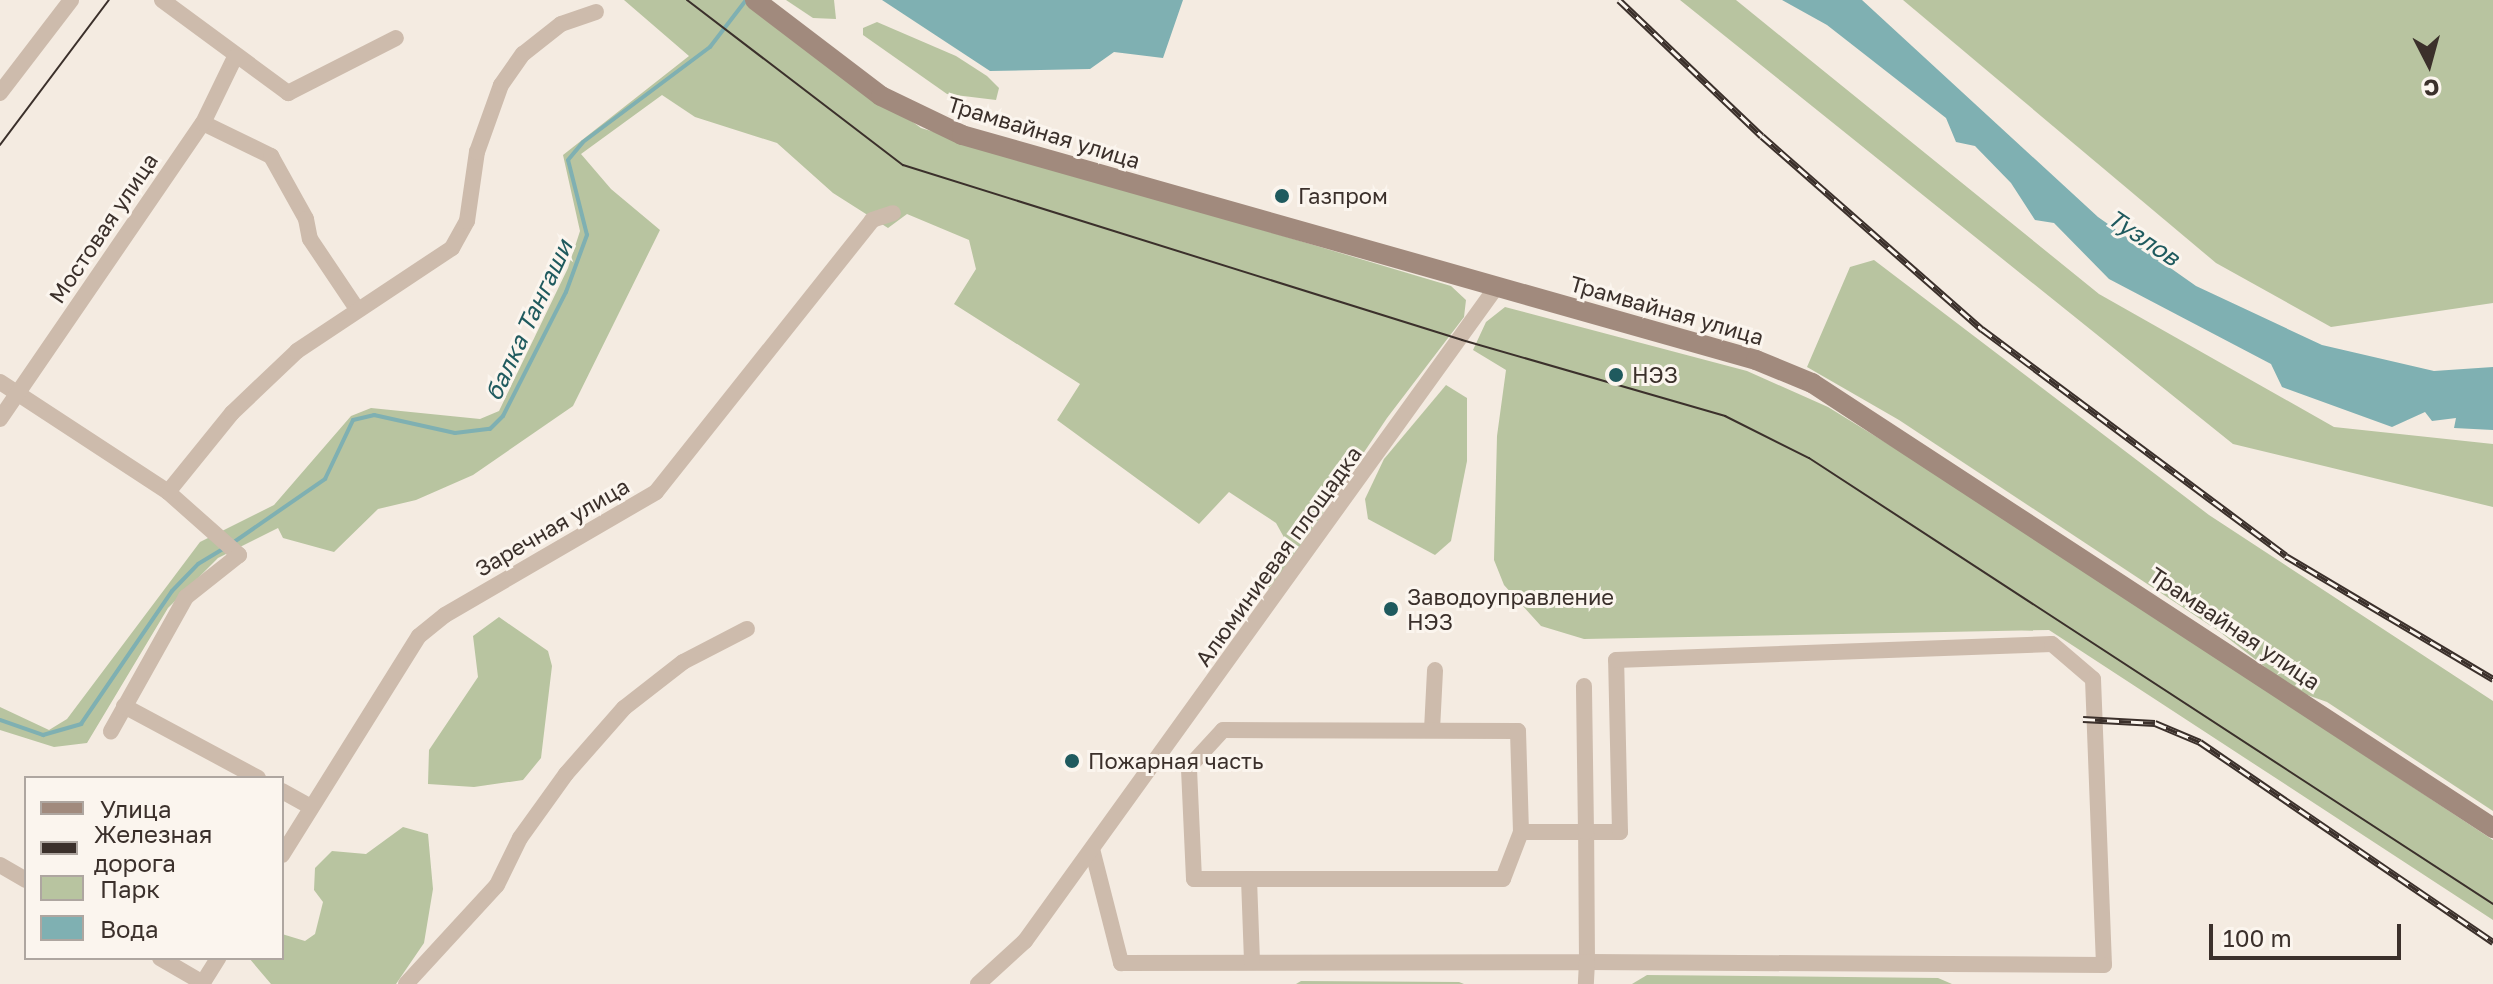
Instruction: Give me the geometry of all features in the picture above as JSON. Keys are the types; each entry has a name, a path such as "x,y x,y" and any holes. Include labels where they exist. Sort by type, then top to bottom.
{"main road":[{"name":"Трамвайная улица","path":"760,4 881,96 924,121 1756,360 1812,383 2493,828"}],"street":[{"path":"0,93 71,0"},
{"path":"162,0 235,57 288,93 396,38"},
{"path":"168,492 232,413 297,351 452,248 467,221 477,152 501,85 523,54 561,24 596,12"},
{"name":"Мостовая улица","path":"0,419 203,123 235,57"},
{"path":"203,123 271,156 306,219 310,239 357,309"},
{"name":"Заречная улица","path":"284,852 419,636 656,492 872,220 893,213"},
{"name":"Алюминиевая площадка","path":"978,984 1025,941 1497,286"},
{"path":"0,382 168,492 239,555 186,597 111,731"},
{"path":"406,984 497,885 520,838 566,774 624,708 683,662 747,629"},
{"path":"1092,849 1121,963 2104,965 2093,679 2052,644 1616,660 1620,832 1521,832"},
{"path":"1432,730 1435,670"},
{"path":"1584,686 1586,984"},
{"path":"124,706 254,776"},
{"path":"1223,730 1518,731 1521,832 1503,879 1194,879 1189,767 1223,730"},
{"path":"284,792 311,807"},
{"path":"0,865 24,879"},
{"path":"1249,879 1252,962"},
{"path":"163,960 203,983 217,960"}],"green space":[{"path":"624,0 746,0 921,128 1451,286 1466,300 1464,317 1387,418 1285,570 1268,589 1248,591 1286,541 1276,523 1229,492 1199,524 1057,420 1080,384 954,304 976,269 969,240 907,214 888,228 833,193 777,143 695,117 662,95 581,154 611,189 660,230 573,406 473,475 416,500 378,509 334,552 283,538 278,528 218,558 168,608 87,743 54,747 0,730 0,707 49,730 67,719 200,542 274,505 351,416 371,408 480,419 499,411 568,268 580,231 563,155 689,56"},
{"path":"786,0 834,0 836,19 813,18"},
{"path":"1680,0 1736,0 2099,294 2334,427 2493,444 2493,507 2233,444"},
{"path":"1903,0 2493,0 2493,303 2331,327 2216,263"},
{"path":"877,22 956,56 987,76 999,88 996,100 947,94 863,35 863,28"},
{"path":"1874,260 2209,515 2493,701 2493,811 2327,702 2296,691 2220,632 1899,420 1807,367 1850,267"},
{"path":"1505,307 1747,371 1828,407 1966,492 2493,840 2493,920 2049,630 1584,639 1541,626 1504,585 1494,560 1497,436 1506,370 1473,350 1486,322"},
{"path":"1446,385 1467,398 1467,461 1451,541 1435,555 1368,519 1365,499 1384,459"},
{"path":"499,617 548,651 552,666 541,758 523,780 474,787 428,784 429,750 478,677 473,636"},
{"path":"403,827 428,834 433,889 424,943 396,984 271,984 251,960 284,960 284,935 305,941 315,934 323,902 314,890 315,868 332,851 366,854"},
{"path":"1647,975 1938,978 1952,984 1632,984"},
{"path":"1301,981 1459,982 1464,984 1296,984"}],"water":[{"path":"882,0 1183,0 1163,58 1114,52 1090,69 990,71"},
{"path":"1782,0 1862,0 2098,217 2196,286 2322,345 2434,371 2493,367 2493,430 2454,428 2456,418 2432,421 2425,412 2392,427 2282,387 2271,364 2109,279 2054,223 2035,220 2011,183 1975,146 1956,142 1946,118 1827,25"}],"waterway":[{"name":"балка Тангаши","path":"234,542 325,479 353,420 374,415 455,433 490,429 503,416 566,292 587,235 568,160 583,142 710,47 746,0"},
{"name":"балка Тангаши","path":"0,720 43,735 81,724 172,591 198,564 223,549"}],"tram line":[{"path":"0,145 109,0"},
{"path":"687,0 903,165 1462,340 1725,416 1809,458 2493,904"}],"railway":[{"path":"1619,0 1762,136 1982,329 2286,556 2493,679"},
{"path":"2083,719 2155,723 2200,742 2493,942"}],"place":[{"name":"Газпром","path":"1282,196"},
{"name":"НЭЗ","path":"1616,375"},
{"name":"Заводоуправление НЭЗ","path":"1391,609"},
{"name":"Пожарная часть","path":"1072,761"}],"water label":[{"name":"Тузлов","path":"2144,237"}]}
